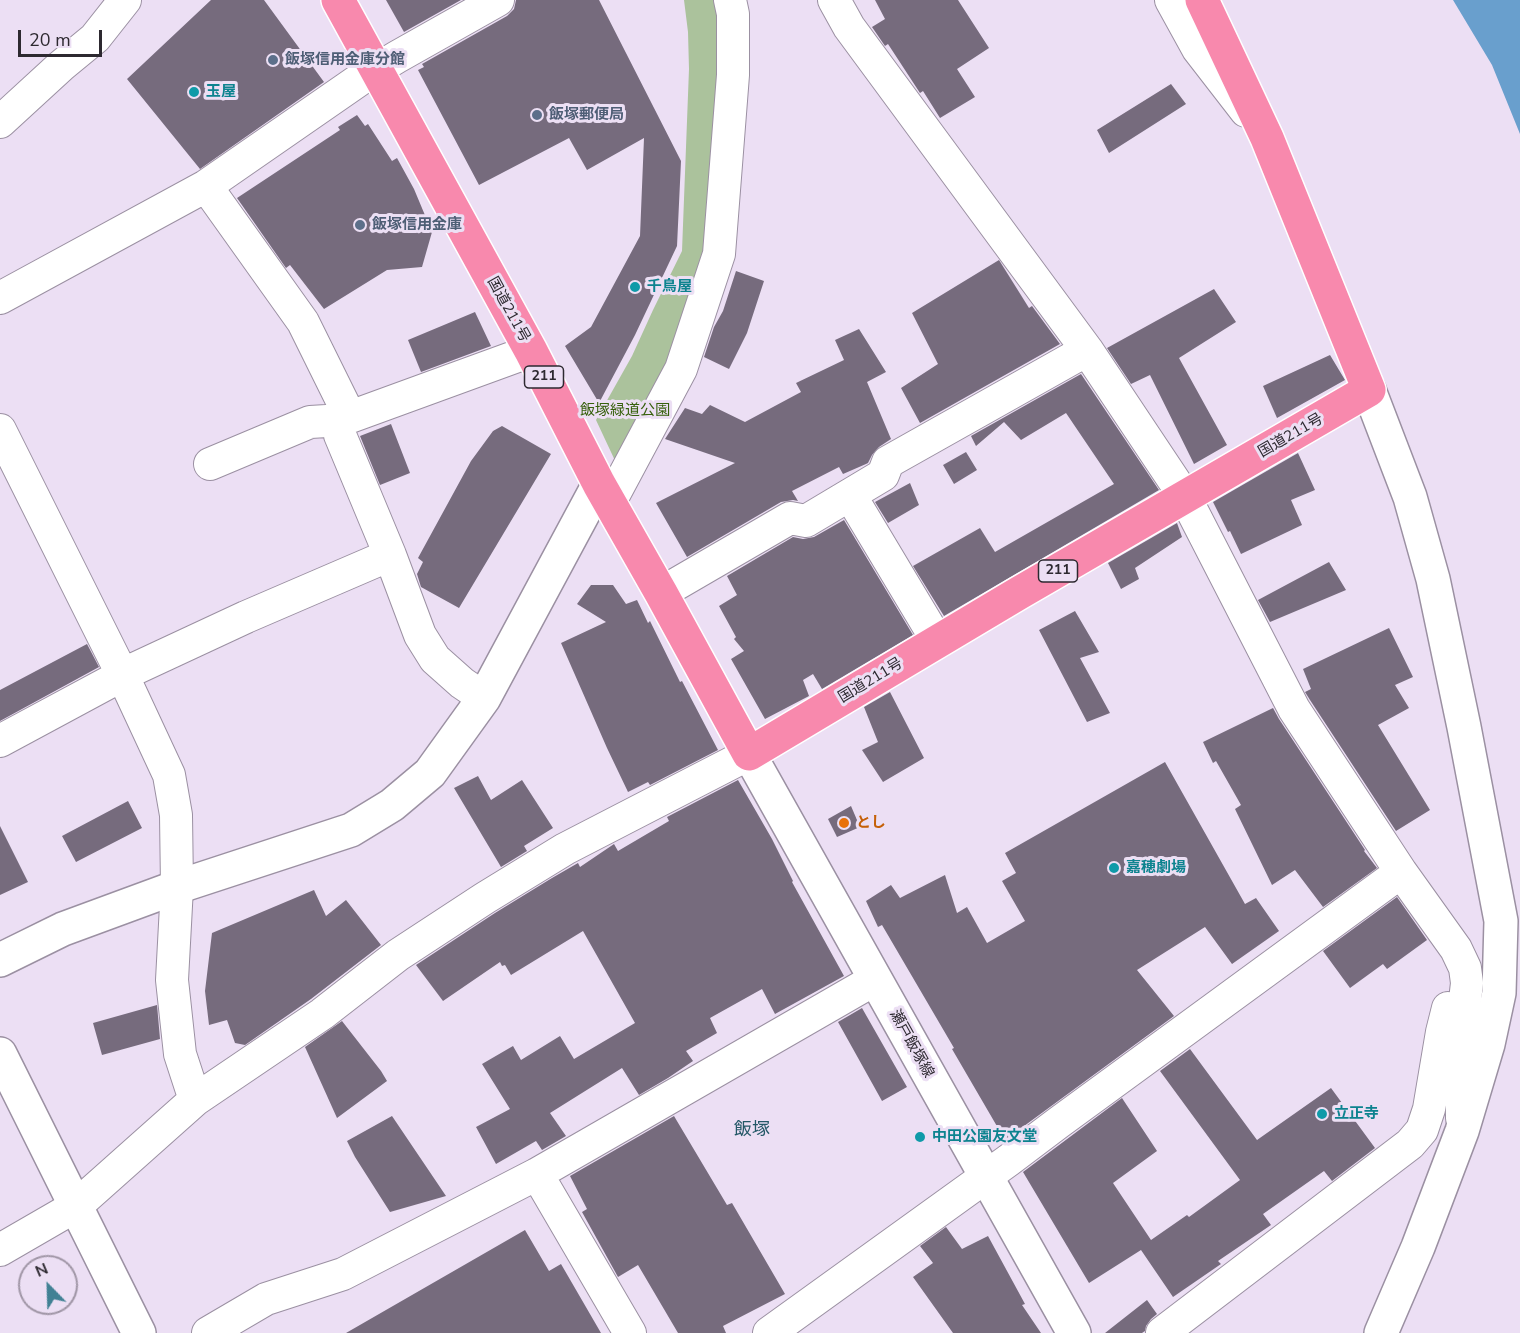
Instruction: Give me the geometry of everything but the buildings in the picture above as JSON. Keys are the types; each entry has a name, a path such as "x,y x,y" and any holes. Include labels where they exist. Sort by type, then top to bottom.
{"highway":[{"name":"国道211号","path":"338,0 531,351 604,493 749,754 1369,390"},
{"path":"1202,0 1267,138 1369,390"}],"street":[{"path":"0,122 94,38 125,0"},
{"path":"0,298 206,186 376,69 498,0"},
{"path":"0,960 63,929 177,887 351,830 392,805 430,772 484,698 604,493 681,369 719,254 733,75 733,14 730,0"},
{"path":"834,0 849,27 1087,350 1185,497 1294,709 1401,872 1456,949 1465,968 1467,983 1461,1035 1462,1131"},
{"path":"1171,0 1198,49 1267,138"},
{"path":"206,186 303,322 347,418"},
{"path":"661,593 790,518 806,521 883,475 888,462 1087,350"},
{"path":"210,464 310,422 347,418 531,351"},
{"path":"1369,390 1410,497 1433,579 1501,921 1499,993 1488,1044 1462,1131 1418,1247 1381,1333"},
{"path":"347,418 339,428 339,435 390,555 420,635 435,659 462,683 484,698"},
{"path":"0,430 122,674 169,775 176,815 177,887 172,980 180,1054 195,1100"},
{"path":"850,495 938,642"},
{"path":"0,741 122,674 390,555"},
{"path":"0,1250 76,1206 195,1100 322,1014 398,955 565,849 749,754"},
{"name":"瀬戸飯塚線","path":"749,754 1074,1333"},
{"path":"769,1333 986,1177 1401,872"},
{"path":"1162,1333 1410,1144 1422,1130 1429,1109 1442,1032 1448,1012 1456,949"},
{"path":"208,1333 266,1299 343,1274 537,1174 874,980"},
{"path":"0,1054 139,1333"},
{"path":"537,1174 630,1333"}],"green space":[{"name":"飯塚緑道公園","path":"684,0 720,0 724,25 711,253 689,323 618,467 596,420 632,356 682,251 689,69"}],"water":[{"path":"1453,0 1520,0 1520,134 1492,65"}],"place":[{"name":"飯塚信用金庫分館","path":"273,60"},
{"name":"玉屋","path":"194,92"},
{"name":"飯塚郵便局","path":"537,115"},
{"name":"飯塚信用金庫","path":"360,225"},
{"name":"千鳥屋","path":"635,287"},
{"name":"とし","path":"844,823"},
{"name":"嘉穂劇場","path":"1114,868"},
{"name":"立正寺","path":"1322,1114"},
{"name":"中田公園友文堂","path":"920,1137"}],"district":[{"name":"飯塚","path":"752,1131"}]}
